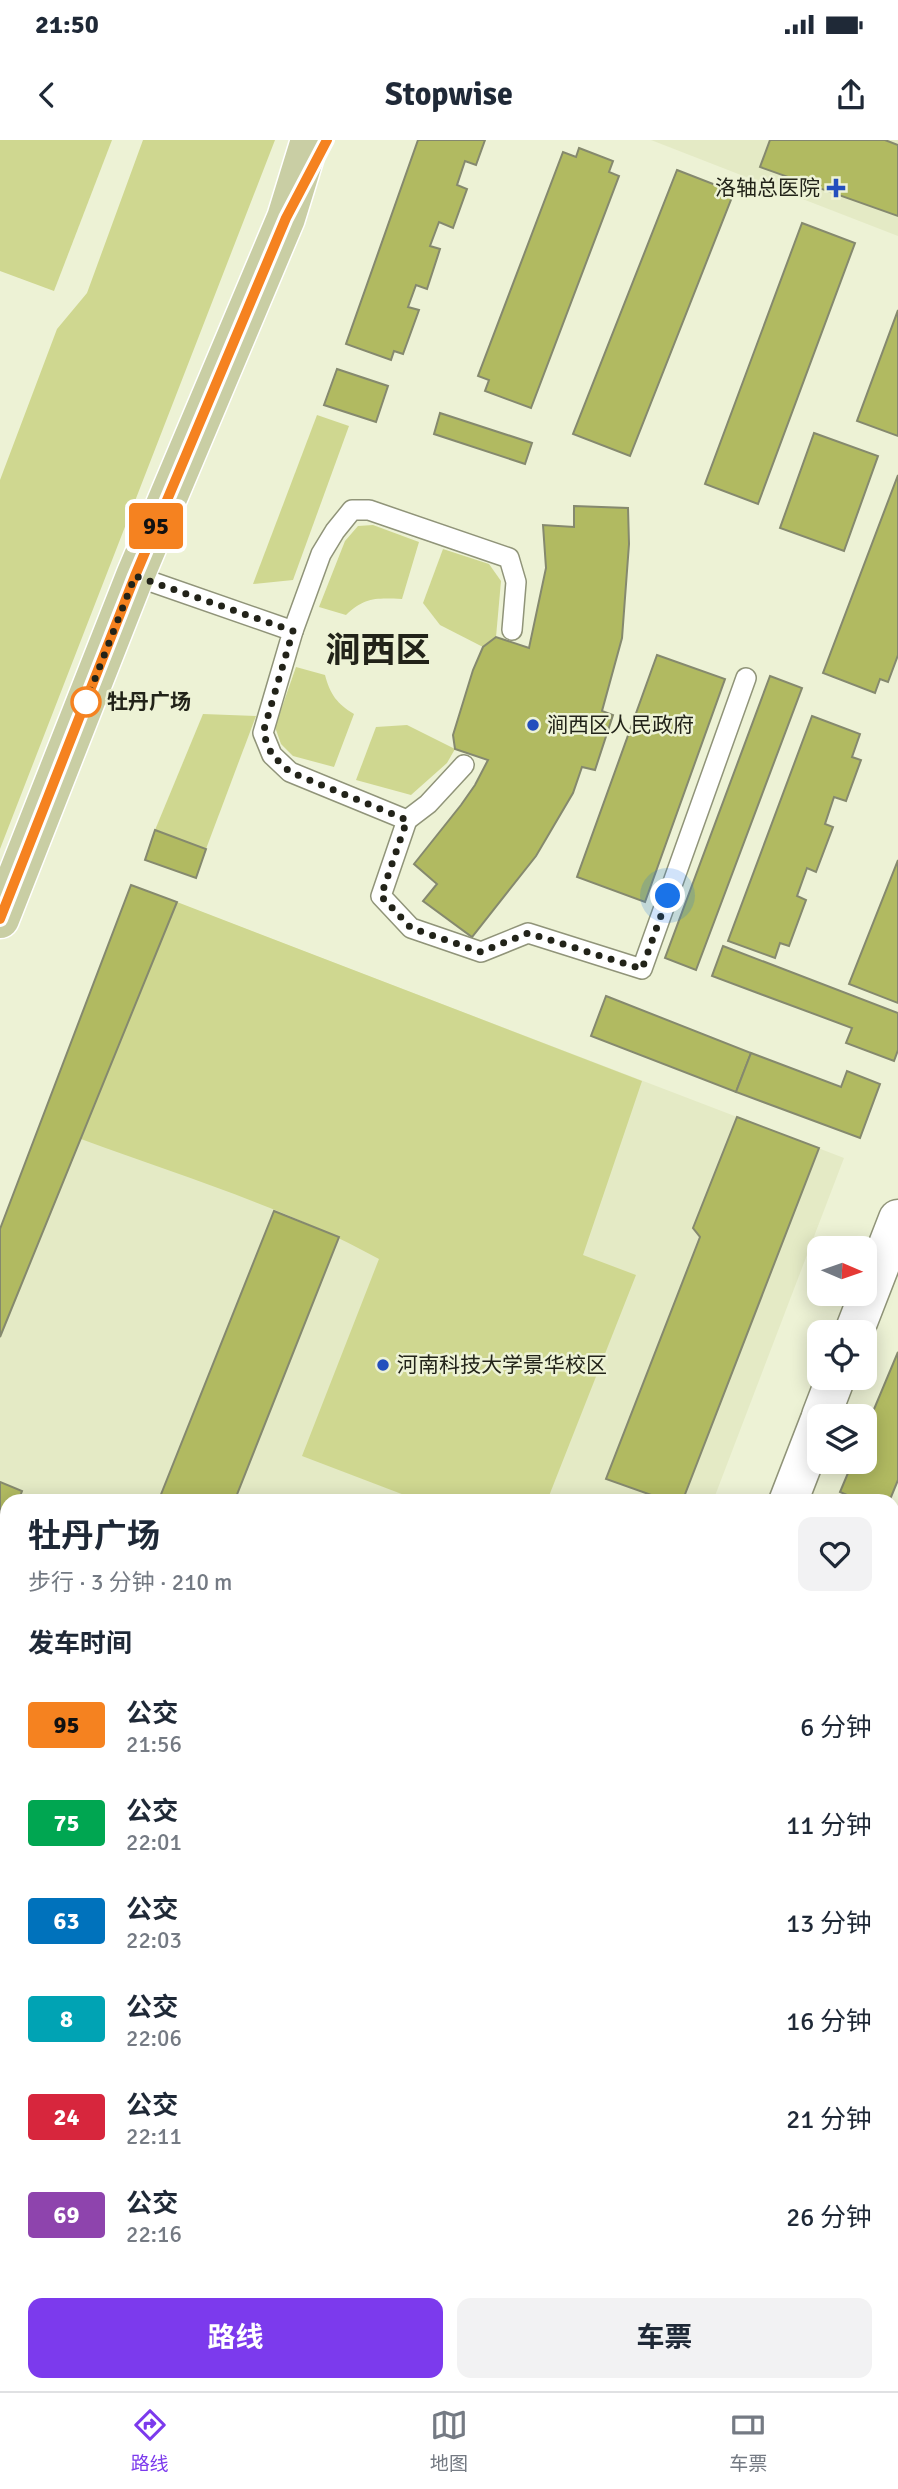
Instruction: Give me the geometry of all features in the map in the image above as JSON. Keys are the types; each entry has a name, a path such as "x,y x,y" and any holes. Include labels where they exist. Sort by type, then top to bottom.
{"main road":[{"path":"286,218 310,140"},
{"path":"0,919 135,576 286,218 327,140"}],"street":[{"path":"859,1320 898,1219"},
{"path":"791,1494 807,1453"}],"lane":[{"path":"407,820 290,772 272,755 263,733 293,631 321,554 352,510 369,510 509,558 516,582 512,630"},
{"path":"135,576 293,631"},
{"path":"464,765 428,804 407,820 381,896 411,928 481,952 528,933 642,969 746,678"}],"shaded area":[{"name":"洛轴总医院","path":"651,140 898,140 898,236"},
{"name":"河南科技大学景华校区","path":"131,885 844,1158 814,1236 807,1236 807,1255 716,1494 0,1494 0,1229"}],"green space":[{"path":"0,140 112,140 54,291 0,271"},
{"name":"牡丹广场","path":"143,140 275,140 0,849 0,480 57,329 87,293"},
{"path":"317,415 349,426 293,580 253,584"},
{"path":"373,525 419,542 402,599 371,600 346,615 319,607 345,541 358,526"},
{"path":"443,549 489,564 501,581 496,637 483,647 440,625 423,603"},
{"path":"296,667 325,675 335,698 354,714 334,767 293,756 281,744 275,727"},
{"path":"203,714 256,716 206,849 155,830"},
{"path":"407,725 455,749 447,763 411,795 356,780 376,727"},
{"path":"177,902 642,1081 583,1255 636,1275 550,1494 402,1494 302,1456 379,1259 270,1208 81,1139"}],"building":[{"path":"418,140 485,140 476,165 465,161 457,185 467,189 453,228 439,222 430,246 440,249 427,289 416,285 408,307 419,310 403,354 394,351 391,360 346,344"},
{"path":"770,140 885,140 898,145 898,216 760,167"},
{"path":"579,148 613,161 609,172 619,176 531,408 485,391 489,380 478,376 563,152 576,157"},
{"path":"677,170 734,192 630,456 573,434"},
{"path":"802,223 855,243 758,504 705,484"},
{"path":"898,310 898,436 857,421"},
{"path":"337,369 388,386 376,422 324,405"},
{"path":"440,413 532,443 525,464 434,434"},
{"path":"814,433 878,456 844,551 780,528"},
{"path":"898,475 898,655 888,682 880,679 875,693 823,673"},
{"name":"涧西区人民政府","path":"574,506 628,508 629,544 622,638 602,711 613,715 595,770 582,767 573,793 536,856 472,937 423,901 437,884 414,864 461,805 488,760 455,749 453,735 483,647 496,637 529,648 546,568 543,525 574,527"},
{"path":"657,655 725,679 645,902 577,877"},
{"path":"770,676 802,688 696,970 665,958"},
{"path":"812,716 860,734 852,757 861,760 846,801 834,797 825,824 833,827 816,872 807,868 797,896 806,900 789,946 780,943 775,958 728,941"},
{"path":"155,830 206,849 196,878 145,860"},
{"path":"898,860 898,1003 849,984"},
{"path":"131,885 177,902 0,1337 0,1229"},
{"path":"723,946 898,1013 898,1050 894,1061 846,1043 852,1028 712,976"},
{"path":"606,996 751,1053 736,1092 591,1036"},
{"path":"751,1053 841,1087 847,1071 880,1084 860,1138 736,1092"},
{"path":"737,1117 819,1148 685,1494 648,1494 606,1479 700,1237 693,1228"},
{"path":"274,1211 339,1237 237,1494 161,1494"},
{"path":"898,1352 898,1480 892,1494 840,1492 848,1474 877,1474 876,1404"},
{"path":"0,1482 22,1491 21,1494 0,1494"}],"bus line":[{"name":"95","path":"0,919 135,576 286,218 327,140"}],"place":[{"name":"洛轴总医院","path":"836,188"},
{"name":"牡丹广场","path":"86,702"},
{"name":"涧西区人民政府","path":"533,725"},
{"name":"河南科技大学景华校区","path":"383,1365"}],"district":[{"name":"涧西区","path":"378,650"}],"route":[{"path":"86,702 135,576 293,631 263,733 272,755 290,772 407,820 381,896 411,928 481,952 528,933 642,969 668,896"}]}
